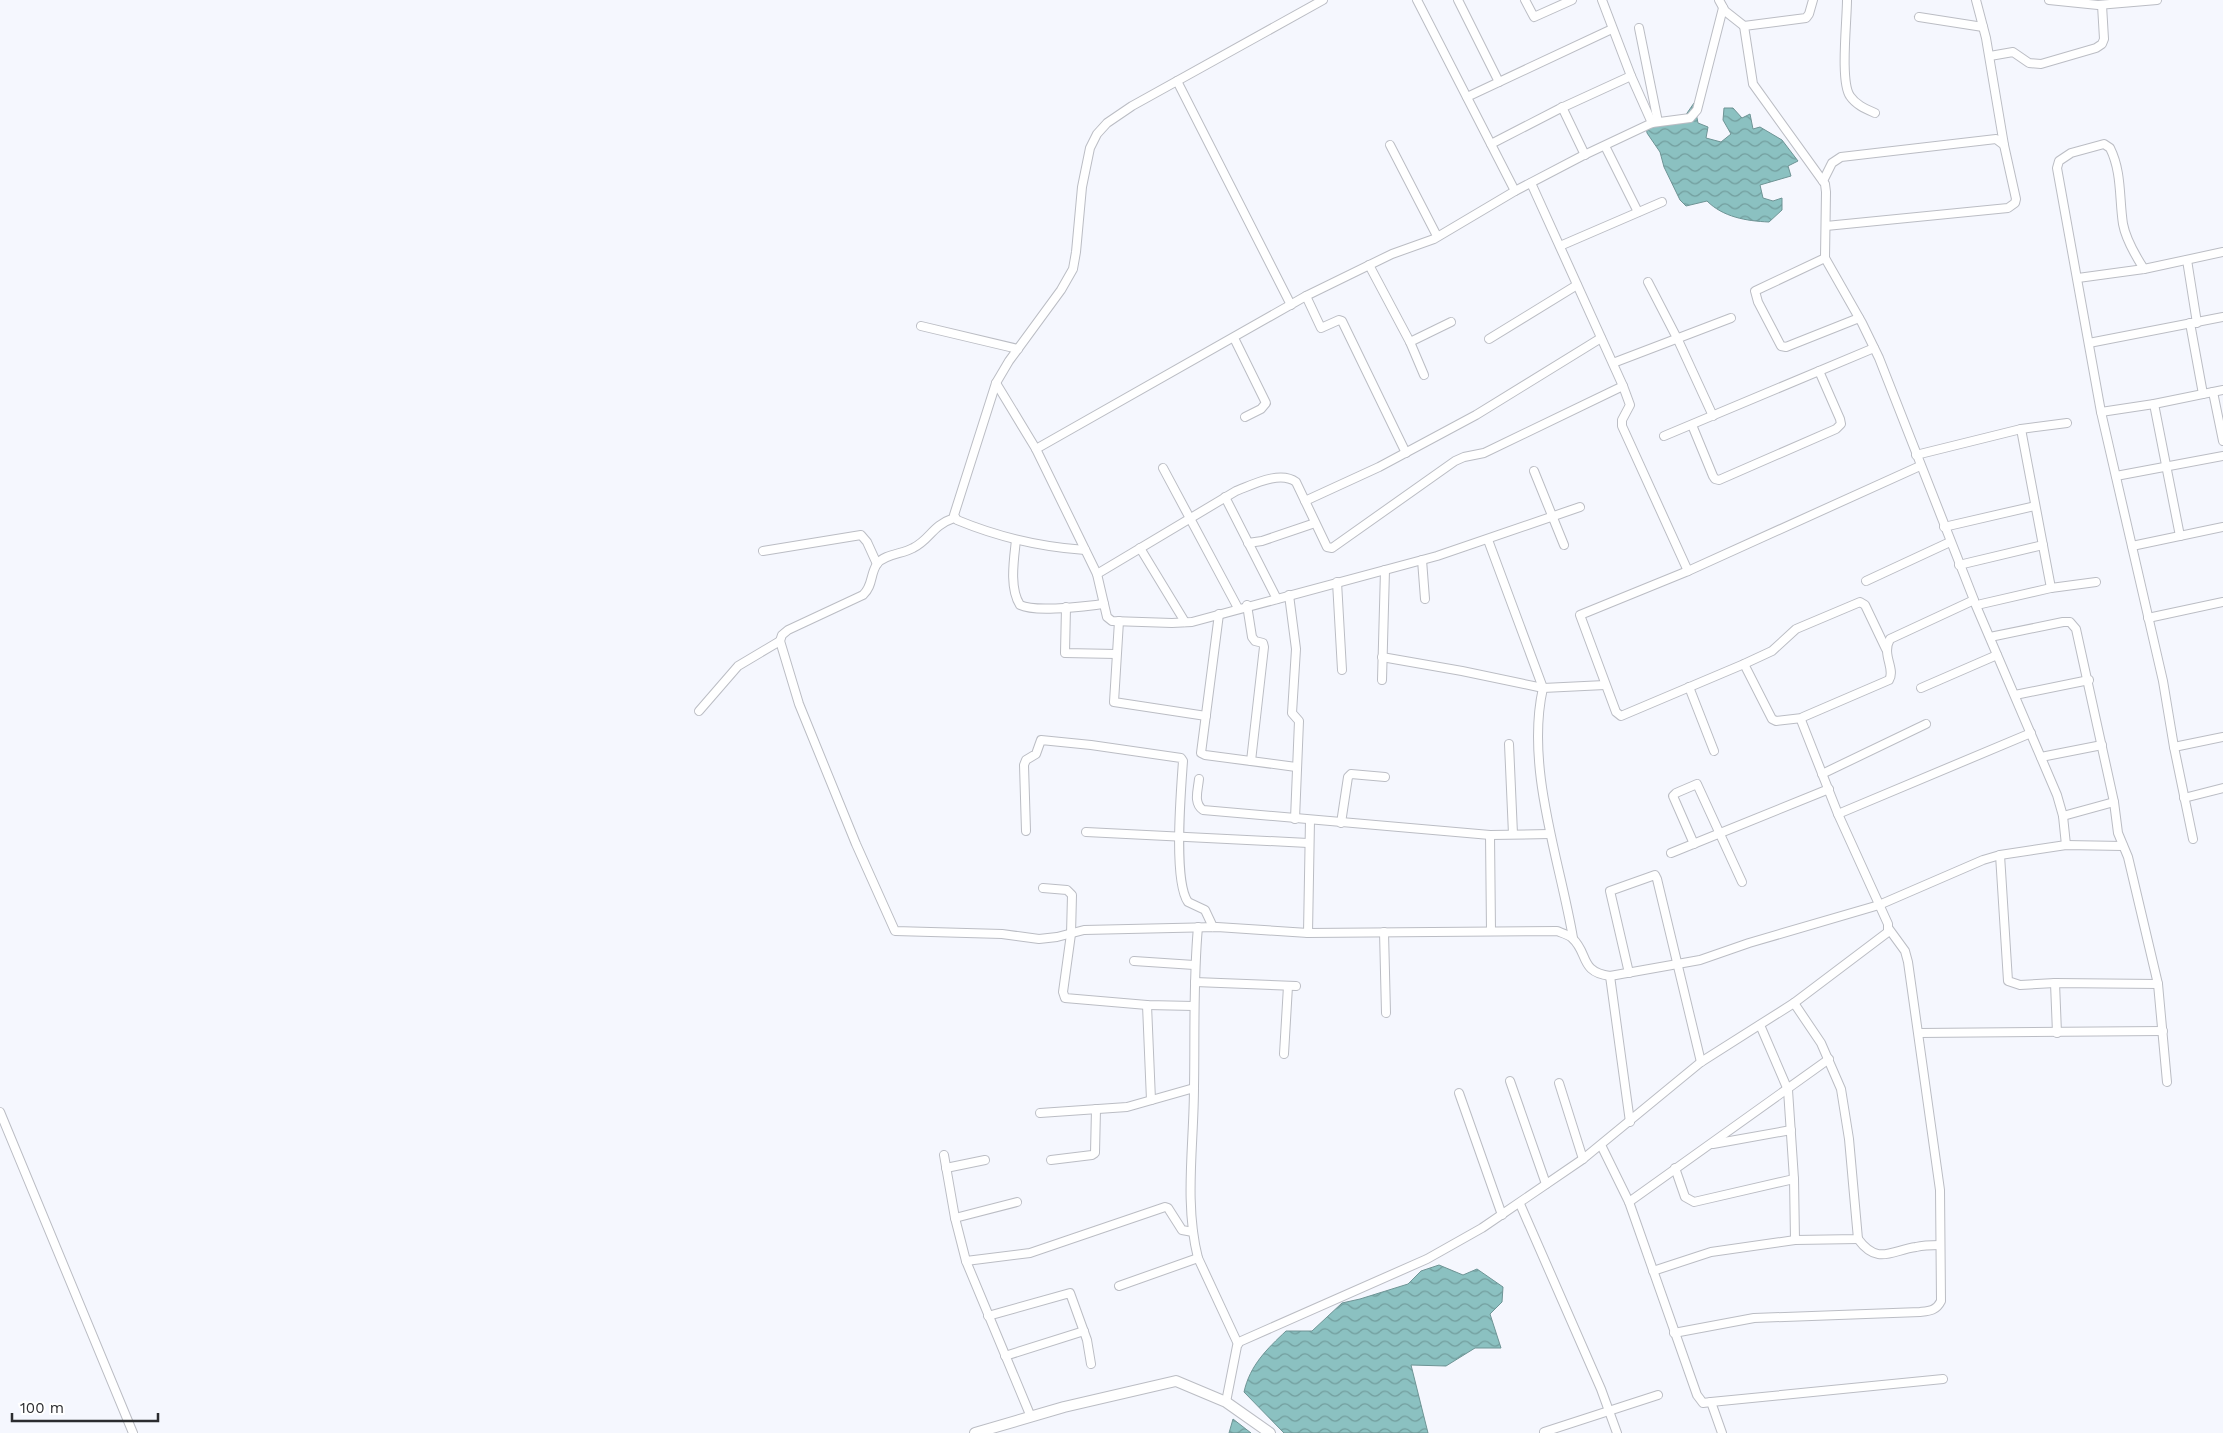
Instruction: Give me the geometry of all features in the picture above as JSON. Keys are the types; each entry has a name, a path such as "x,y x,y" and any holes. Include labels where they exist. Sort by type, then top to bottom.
{"street":[{"path":"954,518 996,383 1051,304 1073,268 1082,187 1090,148 1097,134 1107,123 1132,106 1323,0"},
{"path":"1416,0 1515,191"},
{"path":"1458,0 1499,82"},
{"path":"1525,0 1534,17 1572,0"},
{"path":"1602,0 1630,76 1655,122"},
{"path":"1719,0 1723,8 1744,26 1752,84 1823,181 1826,192 1825,258 1874,348 1959,565 2057,795 2063,816 2066,845"},
{"path":"1744,26 1806,18 1813,0"},
{"path":"1847,0 1844,73 1846,89 1850,97 1860,106 1875,114"},
{"path":"1826,226 2012,206 2016,199 2004,145 1990,56 1976,0"},
{"path":"2049,0 2102,5 2157,0"},
{"path":"1990,56 2014,52 2028,63 2041,64 2096,48 2102,44 2104,39 2102,5"},
{"path":"1036,449 1306,296 1369,265 1437,236 1531,182 1655,122 1683,120 1694,114 1723,8"},
{"path":"1919,17 1983,27"},
{"path":"1639,28 1655,122"},
{"path":"1467,97 1612,29"},
{"path":"1491,144 1630,76"},
{"path":"1177,81 1291,305"},
{"path":"1562,108 1585,155"},
{"path":"1823,181 1832,163 1841,157 1996,139 2004,145"},
{"path":"2144,269 2136,258 2126,235 2123,224 2121,187 2114,155 2108,145 2104,144 2071,153 2059,162 2057,168 2101,412 2163,681 2174,747 2193,839"},
{"path":"1390,145 1437,236"},
{"path":"1605,146 1638,212"},
{"path":"1531,182 1623,386 1630,406 1622,420 1622,426 1688,571"},
{"path":"1560,246 1662,202"},
{"path":"2078,278 2144,269 2223,252"},
{"path":"1825,258 1755,291 1758,302 1781,346 1786,347 1859,318"},
{"path":"2187,260 2203,394"},
{"path":"1369,265 1410,342 1424,375"},
{"path":"1648,282 1678,340 1713,416"},
{"path":"1489,339 1577,285"},
{"path":"1306,296 1320,327 1339,320 1342,321 1406,453"},
{"path":"2089,343 2223,317"},
{"path":"1613,363 1678,340 1731,318"},
{"path":"1410,342 1451,322"},
{"path":"921,326 1018,349"},
{"path":"1234,338 1266,403 1262,408 1245,417"},
{"path":"1305,501 1406,453 1476,415 1601,338"},
{"path":"1664,436 1874,348"},
{"path":"1692,425 1713,476 1719,480 1836,429 1841,424 1819,371"},
{"path":"996,383 1036,449 1097,574 1109,619 1119,621 1185,622 1219,614 1422,560 1488,540 1580,506"},
{"path":"1097,574 1225,497 1254,484 1280,477 1296,482 1327,547 1332,548 1455,461 1484,453 1623,386"},
{"path":"2101,412 2154,404 2223,390"},
{"path":"2213,392 2223,442"},
{"path":"2154,404 2180,536"},
{"path":"1916,455 2021,429 2067,423"},
{"path":"2021,429 2051,588"},
{"path":"2116,476 2223,456"},
{"path":"1886,649 1865,605 1863,602 1860,602 1796,629 1772,651 1622,716 1616,712 1580,615 1688,571 1920,466"},
{"path":"1163,468 1238,608"},
{"path":"1534,471 1564,546"},
{"path":"1225,497 1277,599"},
{"path":"1944,527 2035,506"},
{"path":"1085,550 1016,540 991,533 954,518 940,524 913,548 882,559 877,564 869,590 863,595 788,630 782,635 780,641 799,704 856,844 894,930 1002,934 1039,939 1084,930 1198,927 1308,933 1558,931 1573,938"},
{"path":"1248,543 1262,541 1315,523"},
{"path":"2132,546 2223,527"},
{"path":"763,551 861,535 867,542 877,564"},
{"path":"1016,540 1014,561 1015,594 1020,605 1035,608 1104,604"},
{"path":"1488,540 1543,688 1540,705 1538,748 1550,834 1573,938 1590,968 1596,973 1610,976 1677,965 1879,905 1983,860 2000,855 2066,845 2122,846"},
{"path":"1866,581 1950,542"},
{"path":"1959,565 2043,545"},
{"path":"1140,548 1185,622"},
{"path":"1422,560 1425,599"},
{"path":"1382,680 1385,570"},
{"path":"1337,582 1342,670"},
{"path":"1744,664 1772,719 1776,721 1802,718 1889,680 1892,673 1886,658 1886,649 1890,639 1894,637 1976,603 2051,588 2096,582"},
{"path":"1289,595 1296,649 1292,713 1299,721 1295,819"},
{"path":"2148,618 2223,602"},
{"path":"1248,605 1252,637 1255,642 1263,643 1264,647 1251,761"},
{"path":"1066,607 1065,653 1116,654"},
{"path":"1219,614 1201,749 1202,755 1296,767"},
{"path":"1119,621 1113,700 1115,704 1206,716"},
{"path":"1990,637 2070,622 2076,629 2089,680 2114,802 2118,833 2128,857 2158,984 2167,1082"},
{"path":"699,710 738,666 780,641"},
{"path":"1921,688 1998,655"},
{"path":"1382,657 1543,688 1605,685"},
{"path":"2015,695 2089,680"},
{"path":"1689,687 1714,751"},
{"path":"1674,1333 1754,1318 1931,1311 1938,1307 1941,1302 1940,1190 1919,1034 1905,951 1889,930 1838,814 1802,718"},
{"path":"1822,774 1926,724"},
{"path":"1838,814 2031,732"},
{"path":"2174,747 2223,737"},
{"path":"1026,831 1024,762 1036,754 1040,740 1181,758 1183,761 1180,881 1188,902 1205,910 1213,927"},
{"path":"1509,744 1513,834"},
{"path":"2041,757 2102,746"},
{"path":"1341,822 1348,777 1351,774 1385,777"},
{"path":"1199,779 1197,801 1201,809 1295,819 1490,835 1550,834"},
{"path":"1694,844 1673,796 1695,784 1699,787 1742,882"},
{"path":"2184,798 2223,788"},
{"path":"1671,853 1828,789"},
{"path":"2063,816 2114,802"},
{"path":"1308,933 1308,842 1310,820"},
{"path":"1086,832 1308,842"},
{"path":"1490,835 1491,931"},
{"path":"2000,855 2008,980 2020,985 2055,983 2158,984"},
{"path":"1629,973 1610,891 1653,875 1657,879 1702,1062"},
{"path":"1043,888 1070,892 1073,900 1065,998 1147,1006 1194,1006"},
{"path":"1198,927 1194,965 1194,1088 1191,1198 1193,1232 1198,1258 1238,1344 1229,1404"},
{"path":"1238,1344 1427,1259 1520,1204 1583,1159 1702,1062 1794,1003 1889,930"},
{"path":"1384,932 1386,1013"},
{"path":"1134,961 1194,965"},
{"path":"1610,976 1630,1122"},
{"path":"1195,982 1292,986 1284,1054"},
{"path":"2055,983 2057,1033"},
{"path":"1794,1003 1821,1043 1841,1089 1848,1131 1858,1240 1865,1249 1884,1255 1914,1247 1940,1244"},
{"path":"1147,1006 1152,1100"},
{"path":"1760,1025 1788,1090 1796,1240"},
{"path":"1919,1034 2163,1031"},
{"path":"1629,1202 1829,1059"},
{"path":"1510,1080 1546,1184"},
{"path":"1559,1083 1583,1159"},
{"path":"1040,1113 1127,1107 1194,1088"},
{"path":"1459,1093 1502,1215"},
{"path":"1051,1160 1094,1154 1096,1110"},
{"path":"0,1112 133,1433"},
{"path":"1708,1145 1791,1130"},
{"path":"1600,1145 1629,1202 1674,1333 1697,1395 1702,1403 1943,1379"},
{"path":"944,1155 955,1218 966,1261 1031,1417"},
{"path":"946,1168 985,1160"},
{"path":"1675,1168 1686,1197 1694,1202 1794,1179"},
{"path":"955,1218 1017,1202"},
{"path":"1520,1204 1601,1389 1617,1433"},
{"path":"966,1261 1030,1253 1165,1207 1168,1208 1182,1230 1193,1232"},
{"path":"1653,1271 1711,1252 1796,1240 1858,1240"},
{"path":"1119,1286 1198,1258"},
{"path":"988,1316 1069,1292 1084,1330 1091,1364"},
{"path":"1005,1356 1084,1330"},
{"path":"975,1433 1171,1382 1188,1384 1229,1404 1270,1433"},
{"path":"1544,1432 1658,1394"},
{"path":"1712,1402 1722,1433"}],"water":[{"path":"1694,103 1698,123 1708,127 1706,138 1721,142 1731,134 1723,120 1724,108 1733,108 1742,118 1750,114 1753,129 1760,127 1782,140 1798,161 1788,166 1791,176 1760,185 1763,198 1773,201 1782,198 1782,210 1769,222 1735,217 1720,211 1707,201 1686,206 1680,200 1664,167 1660,152 1647,133 1646,124 1685,116"},
{"path":"1439,1265 1463,1275 1477,1269 1503,1287 1502,1302 1490,1314 1501,1348 1475,1348 1446,1366 1411,1365 1428,1433 1284,1433 1244,1392 1255,1366 1266,1351 1286,1331 1312,1331 1342,1303 1408,1284 1421,1271"},
{"path":"1233,1419 1251,1433 1229,1433"}]}
